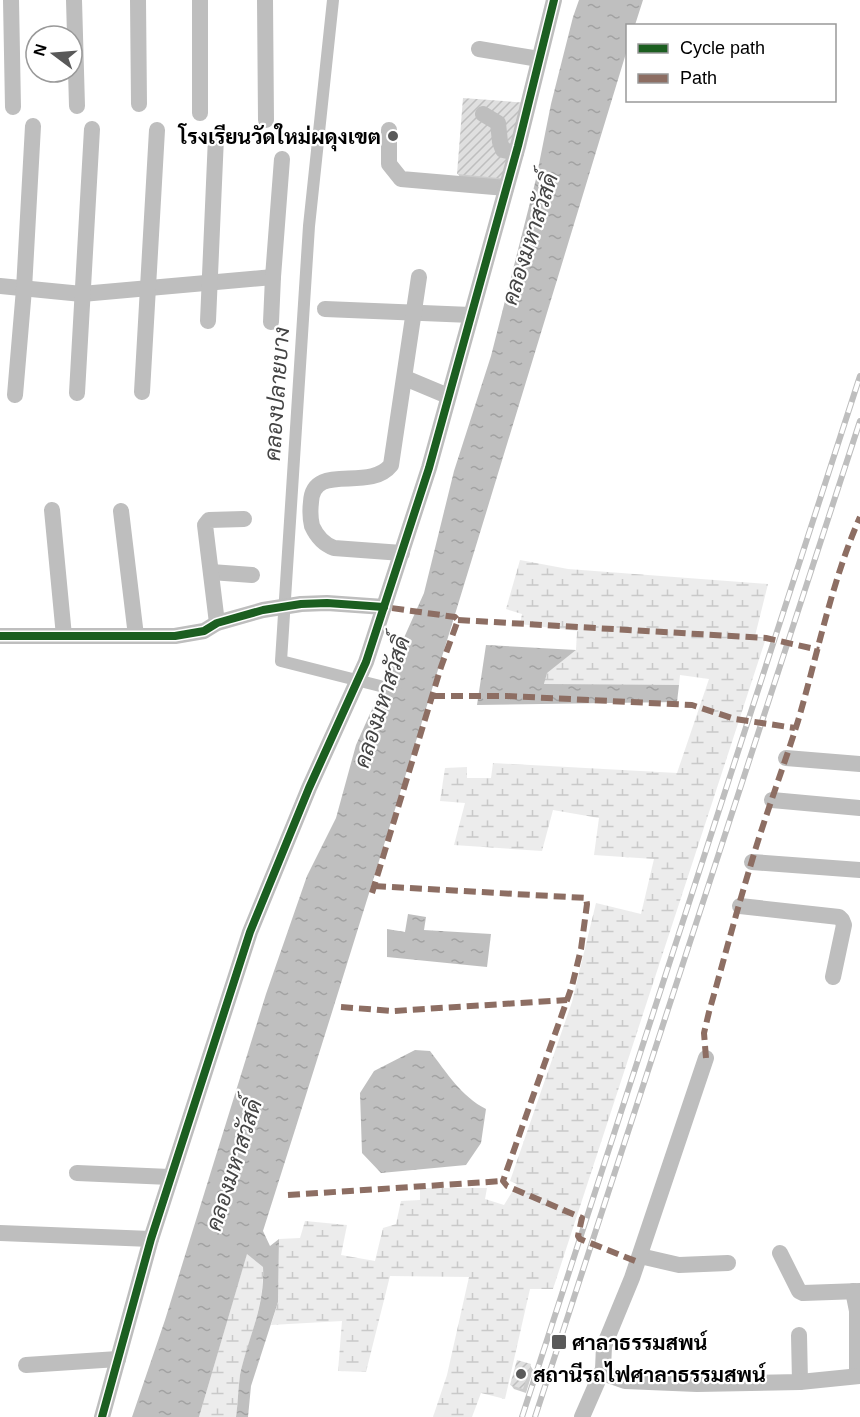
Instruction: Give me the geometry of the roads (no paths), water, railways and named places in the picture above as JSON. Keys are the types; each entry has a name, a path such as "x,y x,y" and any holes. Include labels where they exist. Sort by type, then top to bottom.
{"street":[{"path":"11,0 13,107"},
{"path":"74,0 77,106"},
{"path":"138,0 139,104"},
{"path":"200,0 200,113"},
{"path":"265,0 266,120"},
{"path":"102,1417 151,1239 250,932 309,788 366,662 402,553 429,468 516,153 554,0"},
{"path":"479,49 539,59"},
{"path":"483,114 498,123 503,150 516,153"},
{"path":"15,394 24,289 33,126"},
{"path":"77,393 92,129"},
{"path":"142,392 157,130"},
{"path":"389,130 389,164 401,179 506,188"},
{"path":"208,321 216,137"},
{"path":"271,322 282,159"},
{"path":"0,286 82,294 273,277"},
{"path":"402,553 334,548 327,545 321,541 310,518 311,494 318,485 326,480 347,477 366,479 385,472 391,465 419,277"},
{"path":"326,309 471,315"},
{"path":"405,378 448,396"},
{"path":"52,510 64,636"},
{"path":"121,511 136,636"},
{"path":"218,623 206,522 244,519"},
{"path":"211,573 252,574"},
{"path":"0,636 175,636 204,631 218,623 263,610 301,604 327,603 384,607"},
{"path":"786,758 860,764"},
{"path":"772,800 860,808"},
{"path":"752,862 860,870"},
{"path":"740,906 839,917 844,926 833,977"},
{"path":"585,1414 603,1369 604,1346 640,1256 706,1058"},
{"path":"77,1173 171,1177"},
{"path":"0,1233 151,1239"},
{"path":"603,1369 608,1375 625,1381 697,1384 801,1382 859,1376 856,1291 803,1293 799,1291 780,1253"},
{"path":"640,1256 679,1265 728,1263"},
{"path":"799,1335 801,1382"},
{"path":"26,1365 118,1359"}],"water":[{"name":"คลองมหาสวัสดิ์","path":"579,0 643,0 635,24 626,24 626,53 263,1231 270,1246 279,1239 278,1302 251,1386 248,1417 236,1417 239,1380 259,1309 263,1267 247,1254 199,1417 132,1417 165,1320 266,994 307,876 336,818 356,745 424,593 454,471 491,356 536,179 551,104"},
{"path":"486,645 576,650 547,673 544,684 679,685 677,702 477,705"},
{"path":"408,914 426,917 424,930 491,934 487,967 387,957 387,929 405,932"},
{"path":"415,1050 430,1051 462,1091 486,1109 481,1143 466,1165 381,1173 362,1153 360,1093 374,1071"}],"waterway":[{"name":"คลองปลายบาง","path":"333,0 309,226 281,661 396,690"}],"railway":[{"path":"522,1417 860,376"},
{"path":"535,1417 860,421"}],"place":[{"name":"โรงเรียนวัดใหม่ผดุงเขต","path":"393,136"},
{"name":"ศาลาธรรมสพน์","path":"559,1342"},
{"name":"สถานีรถไฟศาลาธรรมสพน์","path":"521,1374"}]}
